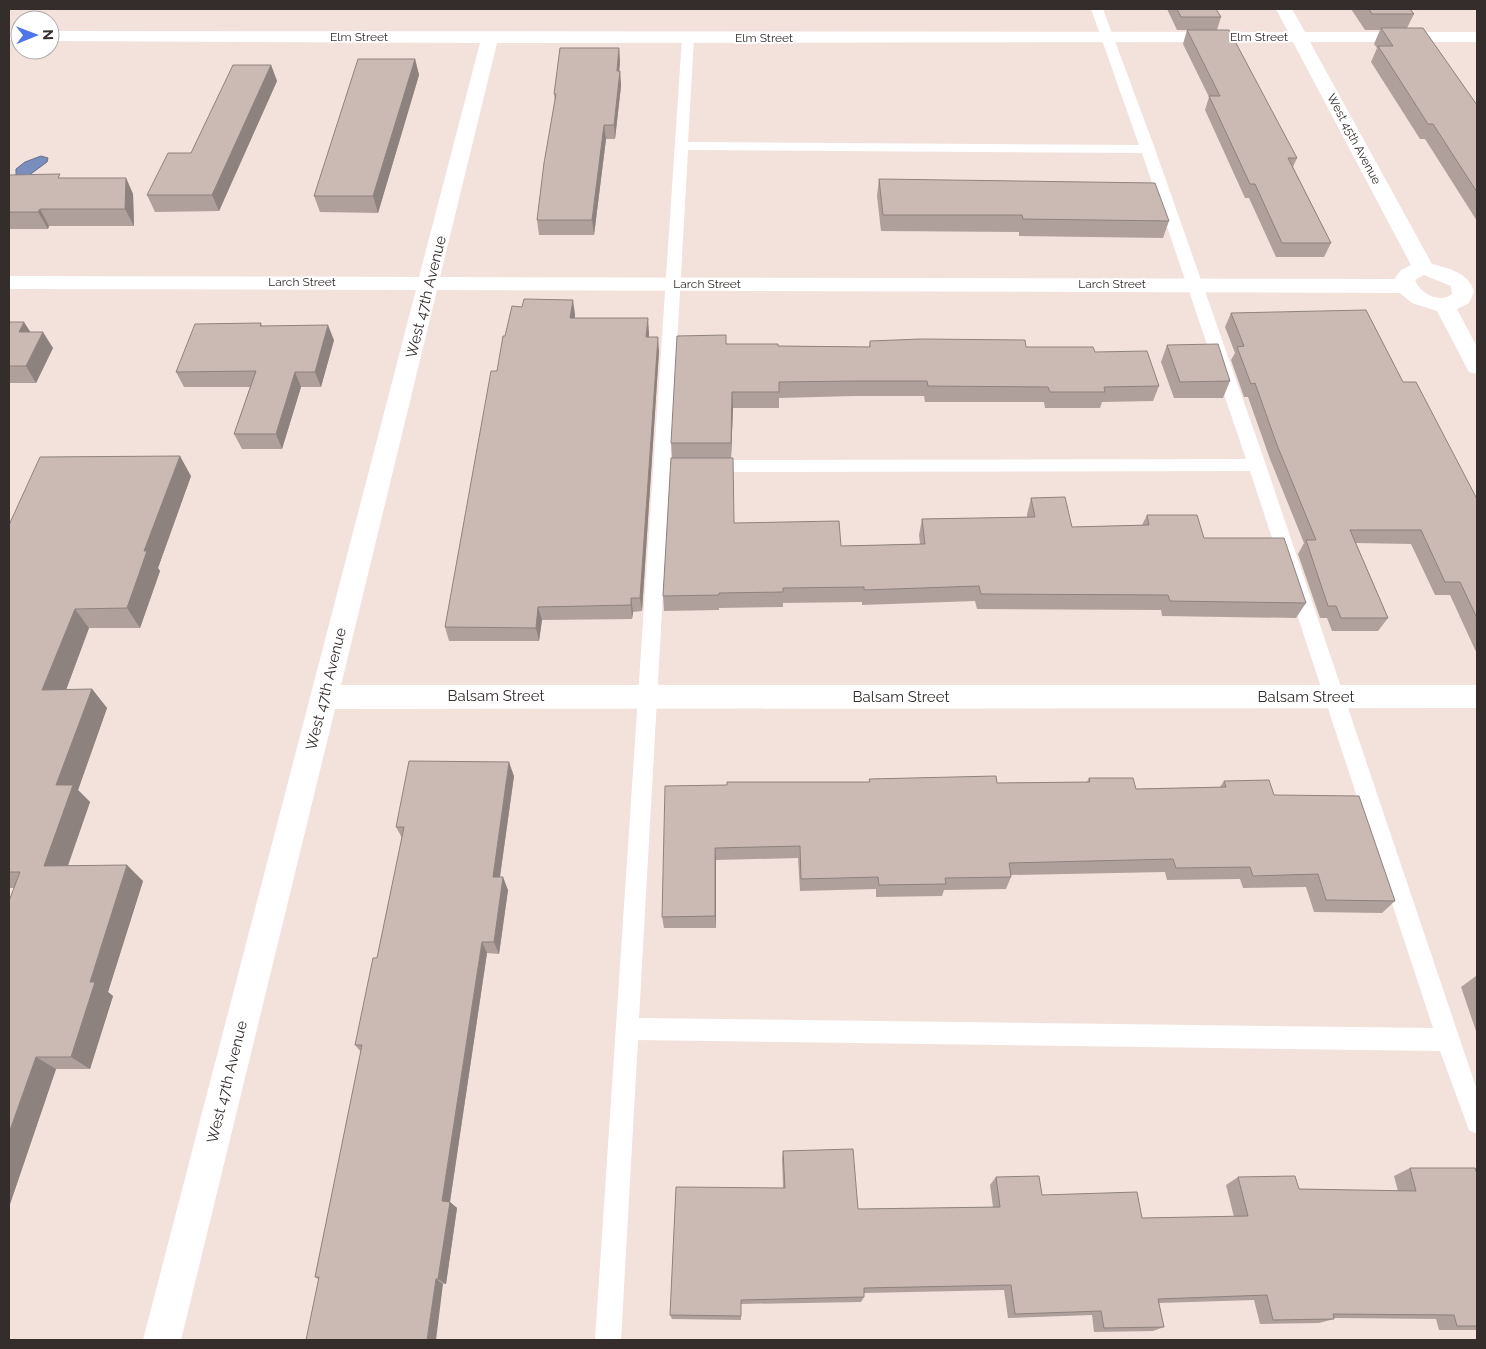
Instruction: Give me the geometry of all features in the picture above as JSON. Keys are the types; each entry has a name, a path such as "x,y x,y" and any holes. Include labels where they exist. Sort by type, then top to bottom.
{"street":[{"name":"West 45th Avenue","path":"1284,9 1424,269"},
{"name":"Elm Street","path":"60,36 490,38 1477,37"},
{"name":"West 47th Avenue","path":"162,1340 490,38"},
{"path":"1424,269 1446,274 1469,286 1461,299 1444,305 1420,299 1410,293 1404,286 1404,279 1408,274 1424,269"},
{"name":"Larch Street","path":"9,282 1404,286"},
{"path":"1444,305 1477,367"},
{"name":"Balsam Street","path":"324,697 1477,697"}],"lane":[{"path":"1097,9 1149,149 1258,465 1448,1040 1477,1122"},
{"path":"608,1340 660,466 688,38"},
{"path":"682,146 1149,149"},
{"path":"660,466 1258,465"},
{"path":"626,1029 1448,1040"}],"water":[{"path":"41,156 48,158 47,162 28,176 16,175 16,169 25,162"}],"building":[{"path":"1177,9 1216,9 1221,17 1181,17"},
{"path":"1369,9 1410,9 1414,14 1372,14"},
{"path":"1381,28 1423,28 1477,105 1477,192 1433,124 1428,124 1378,46 1393,46"},
{"path":"1187,30 1229,30 1297,158 1288,158 1331,243 1282,243 1255,184 1250,184 1209,96 1220,96"},
{"path":"560,48 619,48 617,71 620,71 614,125 604,125 592,220 537,220 544,163 556,94 554,94"},
{"path":"358,59 415,59 373,196 314,196"},
{"path":"233,65 271,65 212,195 147,195 168,153 191,153"},
{"path":"60,174 58,178 126,178 125,209 40,209 38,212 9,212 9,175"},
{"path":"879,179 1155,183 1169,221 1023,219 1022,215 883,215"},
{"path":"524,299 573,300 570,318 648,318 646,337 658,337 640,598 631,598 631,605 538,607 536,628 445,627 491,371 497,371 503,336 505,336 512,306 522,307"},
{"path":"1366,310 1403,382 1416,382 1477,499 1477,618 1460,582 1445,582 1421,530 1350,530 1388,618 1341,618 1336,606 1328,606 1306,540 1316,540 1277,445 1255,383 1251,384 1237,347 1244,346 1231,313"},
{"path":"9,322 24,322 19,332 43,332 26,366 9,366"},
{"path":"261,323 260,326 328,325 315,372 295,372 276,434 234,434 256,371 176,372 195,324"},
{"path":"726,335 726,344 778,344 778,346 870,347 870,341 921,339 1025,340 1026,347 1093,347 1095,352 1147,351 1159,386 1104,387 1105,392 1050,392 1048,387 928,386 927,381 779,382 779,392 732,392 731,443 671,443 677,336"},
{"path":"1218,344 1230,381 1180,382 1167,345"},
{"path":"180,456 144,551 147,551 127,608 75,609 42,690 92,689 56,785 73,785 44,866 127,865 90,982 95,982 71,1057 36,1057 9,1133 9,901 20,872 9,872 9,525 40,457"},
{"path":"671,458 733,458 734,523 839,521 841,546 925,544 922,519 1035,517 1031,498 1065,497 1072,527 1149,525 1147,515 1197,515 1204,538 1284,538 1306,603 1170,601 1168,595 981,594 979,586 864,590 864,587 783,588 783,592 663,596"},
{"path":"409,761 509,762 493,877 503,877 494,942 482,942 442,1201 450,1202 438,1279 436,1279 427,1340 306,1340 319,1277 315,1277 362,1045 355,1045 373,958 377,958 404,827 396,827"},
{"path":"996,776 997,783 1090,782 1089,778 1133,778 1136,789 1226,787 1224,781 1269,780 1274,795 1359,796 1395,901 1326,900 1318,874 1253,876 1250,867 1176,868 1173,859 1009,863 1011,877 945,878 946,884 879,885 878,877 801,879 800,846 715,848 715,916 662,917 665,786 727,785 727,782 870,782 869,779"},
{"path":"853,1149 858,1209 1000,1207 996,1177 1039,1176 1042,1195 1137,1192 1142,1218 1248,1216 1238,1177 1295,1176 1299,1189 1416,1191 1410,1168 1475,1168 1477,1174 1477,1326 1457,1326 1454,1315 1333,1314 1334,1319 1273,1320 1267,1295 1158,1299 1164,1327 1104,1328 1101,1311 1015,1314 1011,1285 864,1288 864,1297 741,1300 741,1316 670,1315 676,1187 785,1188 783,1151"}]}
